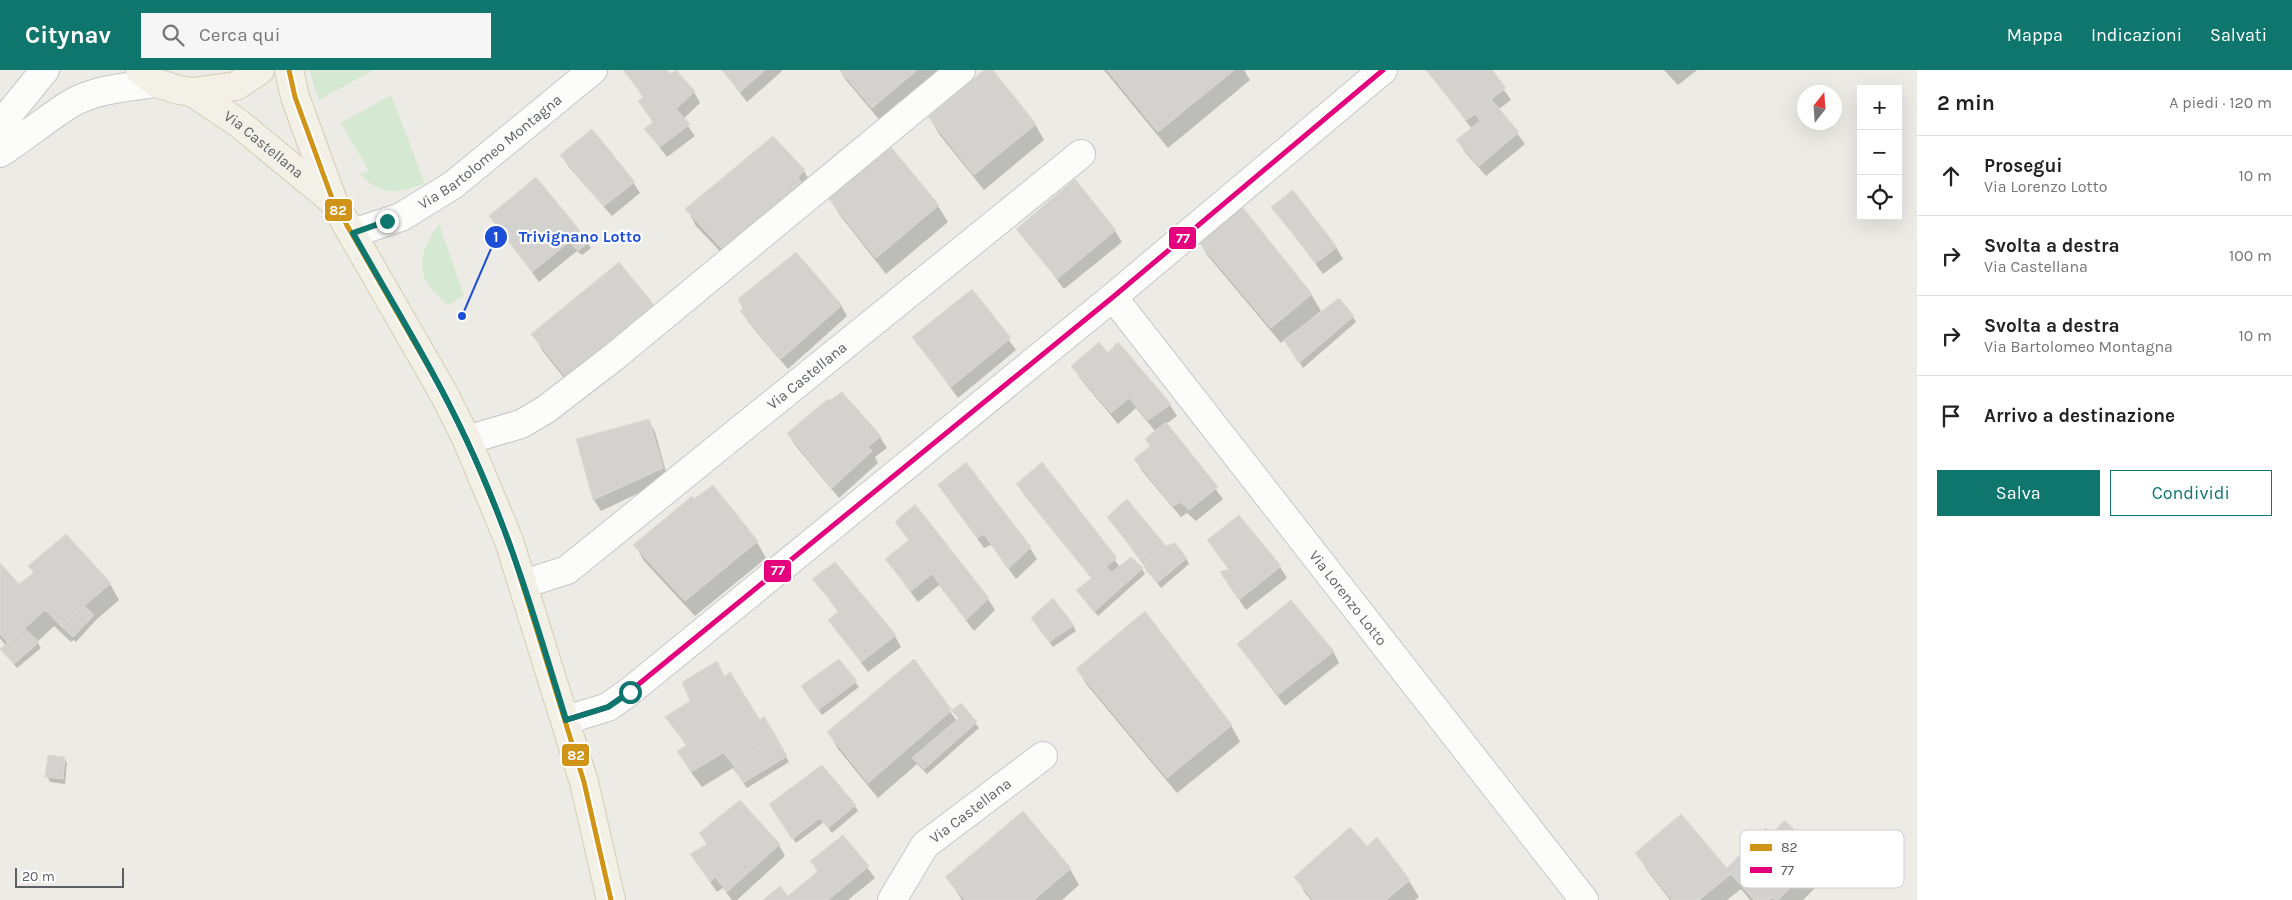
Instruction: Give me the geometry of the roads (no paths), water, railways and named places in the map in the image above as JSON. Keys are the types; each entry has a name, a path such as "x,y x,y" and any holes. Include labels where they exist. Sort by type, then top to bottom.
{"main road":[{"path":"148,76 192,92 236,86 260,70"},
{"name":"Via Castellana","path":"289,70 295,97 333,201 444,394 467,440 509,541 524,584 584,782 611,900"},
{"name":"Via Castellana","path":"192,92 237,122 333,201"}],"street":[{"path":"0,125 45,70"},
{"name":"Via Bartolomeo Montagna","path":"353,233 401,217 453,185 593,70"},
{"path":"467,440 521,424 545,410 614,357 961,70"},
{"path":"566,720 608,707 630,692 1113,297 1383,70"},
{"path":"0,153 26,137 71,103 148,76"},
{"name":"Via Castellana","path":"524,584 567,570 1080,154"},
{"name":"Via Lorenzo Lotto","path":"1113,297 1584,900"},
{"name":"Via Castellana","path":"892,900 925,845 1043,756"}],"place":[{"name":"Trivignano Lotto","path":"462,316"}]}
